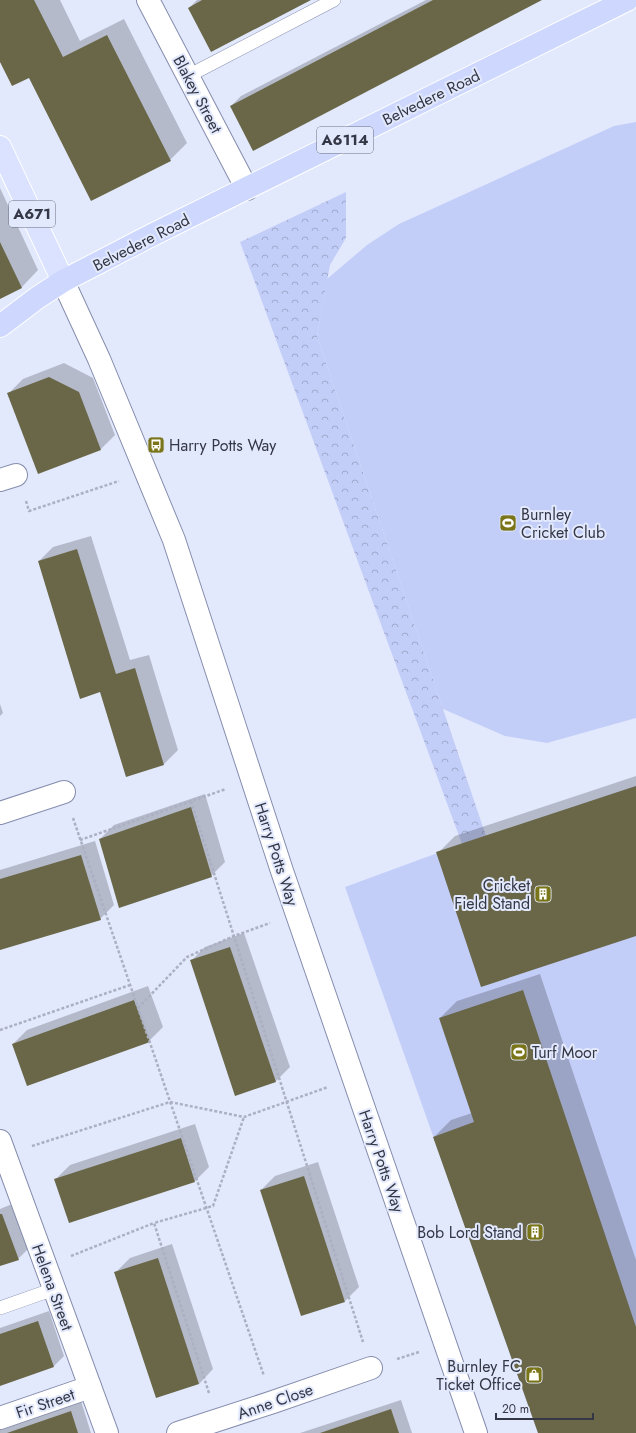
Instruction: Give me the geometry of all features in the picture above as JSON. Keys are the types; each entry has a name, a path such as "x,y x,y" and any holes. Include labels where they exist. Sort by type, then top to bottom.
{"highway":[{"name":"Belvedere Road","path":"0,326 37,298 64,281 152,235 627,0"}],"main road":[{"name":"A671","path":"0,147 64,281"}],"street":[{"name":"Blakey Street","path":"151,1 247,189"},
{"name":"Harry Potts Way","path":"64,281 99,360 174,540 297,914 476,1433"},
{"path":"0,813 64,792"},
{"name":"Helena Street","path":"2,1147 8,1188 46,1265 107,1433"},
{"name":"Anne Close","path":"178,1433 371,1368"},
{"name":"Fir Street","path":"0,1418 90,1387"}],"lane":[{"path":"188,76 334,0"},
{"path":"0,1308 54,1290"}],"path":[{"path":"8,477 29,511 146,472"},
{"path":"80,840 253,780"},
{"path":"64,792 273,1402"},
{"path":"191,801 371,1368 445,1344"},
{"path":"138,1008 187,957 234,936 297,914"},
{"path":"0,1030 130,985"},
{"path":"2,1147 170,1102 244,1117 353,1078"},
{"path":"46,1265 154,1223 213,1206 244,1117"},
{"path":"154,1223 218,1420"}],"green space":[{"name":"Burnley Cricket Club","path":"636,122 636,718 547,743 505,736 443,709 317,336 327,279 367,245 399,224 614,126"},
{"path":"346,192 346,238 330,265 317,336 486,836 462,844 240,242"},
{"name":"Turf Moor","path":"636,786 636,1433 538,1433 345,887 462,844"}],"building":[{"path":"0,0 34,0 63,57 107,35 171,161 91,201 29,78 12,86 0,62"},
{"path":"202,0 311,0 211,52 188,8"},
{"path":"433,0 542,0 253,151 230,106"},
{"path":"0,242 22,288 0,299"},
{"path":"49,377 79,392 101,450 38,474 7,393"},
{"path":"77,549 116,674 135,668 164,765 126,777 100,692 80,699 38,561"},
{"name":"Cricket Field Stand","path":"636,786 636,936 481,987 436,852"},
{"path":"191,807 212,877 119,908 99,839"},
{"path":"81,855 101,920 0,950 0,879"},
{"path":"230,947 276,1082 235,1096 190,960"},
{"name":"Bob Lord Stand","path":"523,990 636,1327 636,1433 538,1433 433,1137 474,1122 439,1018"},
{"path":"134,1000 150,1042 27,1086 12,1044"},
{"path":"181,1138 195,1182 69,1223 54,1179"},
{"path":"304,1176 345,1302 301,1316 260,1190"},
{"path":"0,1214 2,1214 19,1260 0,1266"},
{"path":"158,1258 199,1384 156,1398 114,1272"},
{"path":"38,1321 54,1367 0,1386 0,1334"},
{"path":"391,1409 399,1433 320,1433"},
{"path":"71,1411 78,1433 7,1433"}],"place":[{"name":"Harry Potts Way","path":"156,445"},
{"name":"Burnley Cricket Club","path":"508,523"},
{"name":"Cricket Field Stand","path":"543,894"},
{"name":"Turf Moor","path":"519,1052"},
{"name":"Bob Lord Stand","path":"535,1232"},
{"name":"Burnley FC Ticket Office","path":"534,1375"}]}
